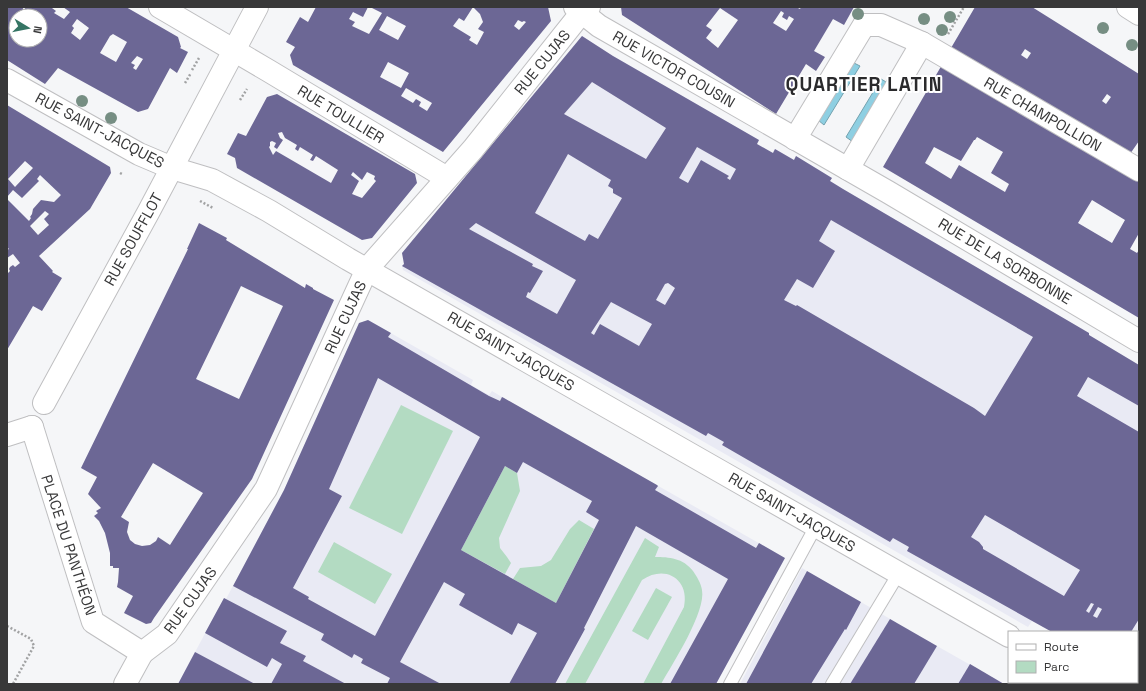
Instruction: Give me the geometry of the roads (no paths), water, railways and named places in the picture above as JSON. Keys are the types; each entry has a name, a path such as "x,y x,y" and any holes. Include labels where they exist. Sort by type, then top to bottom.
{"street":[{"name":"RUE TOULLIER","path":"160,7 447,178"},
{"path":"1128,7 1139,14"},
{"name":"RUE SOUFFLOT","path":"32,427 172,168 233,50 251,9"},
{"name":"RUE VICTOR COUSIN","path":"582,9 599,26 848,169"},
{"name":"RUE CUJAS","path":"142,653 168,634 266,489 367,269 477,143 582,9"},
{"name":"RUE CHAMPOLLION","path":"795,139 864,25 881,25 922,43 946,48 1139,170"},
{"path":"848,169 922,43"},
{"name":"RUE SAINT-JACQUES","path":"7,80 139,154 172,168 212,180 269,211 367,269 1008,635"},
{"name":"RUE DE LA SORBONNE","path":"848,169 1139,341"},
{"path":"7,435 32,427"},
{"name":"PLACE DU PANTHÉON","path":"32,427 93,622 142,653"},
{"path":"125,684 142,653"}],"lane":[{"path":"730,684 816,526"},
{"path":"832,684 899,573"}],"water":[{"path":"852,62 860,66 824,125 818,120"},
{"path":"881,79 888,83 853,142 846,137"}],"district":[{"name":"QUARTIER LATIN","path":"864,84"}]}
